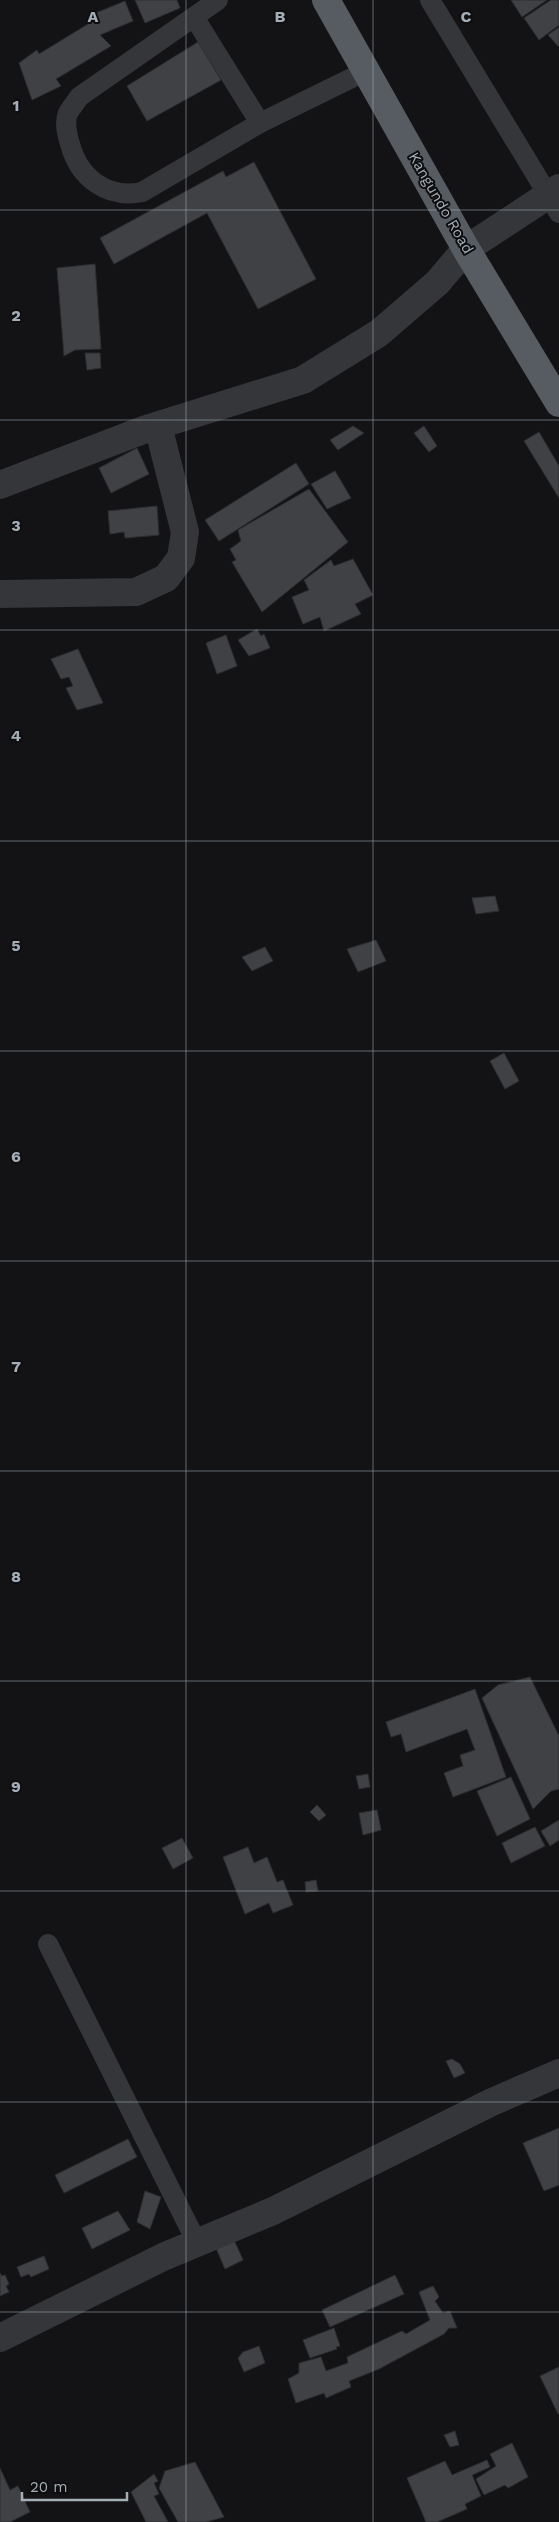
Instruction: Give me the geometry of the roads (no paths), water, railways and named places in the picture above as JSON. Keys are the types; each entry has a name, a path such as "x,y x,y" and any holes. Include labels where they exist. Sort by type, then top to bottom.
{"highway":[{"name":"Kangundo Road","path":"326,0 466,249 559,403"}],"street":[{"path":"0,485 158,426 303,380 379,333 437,283 466,249 555,199"},
{"path":"0,594 136,592 166,578 181,558 185,532 158,426"},
{"path":"0,2338 163,2257 273,2211 492,2102 559,2073"}],"lane":[{"path":"218,0 79,97 68,114 66,130 72,152 83,173 94,183 127,195 142,192 260,123 366,71"},
{"path":"430,0 555,199"},
{"path":"194,17 260,123"},
{"path":"48,1944 197,2243"}]}
